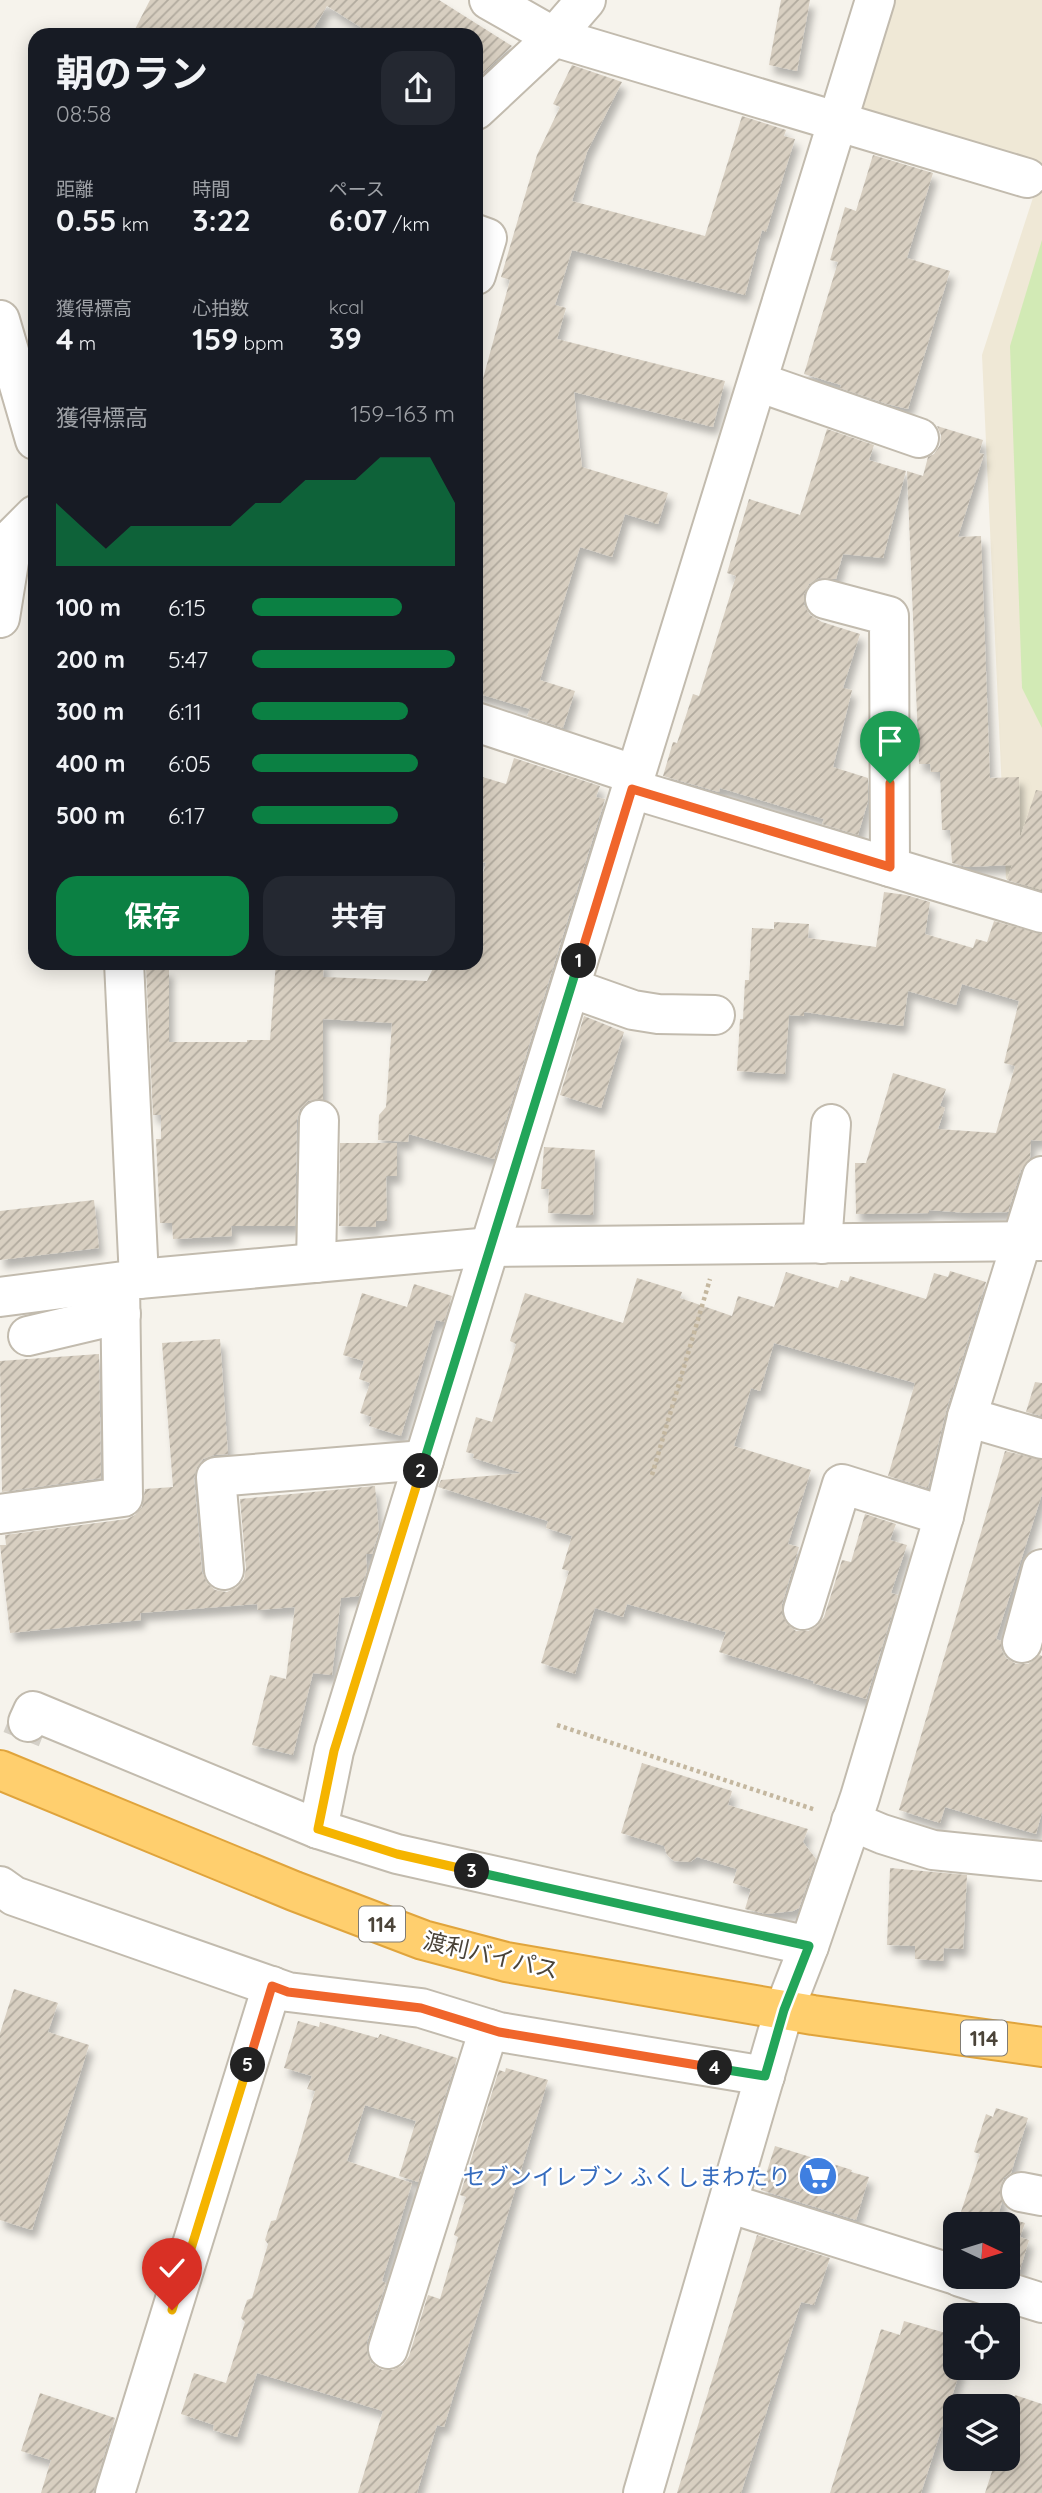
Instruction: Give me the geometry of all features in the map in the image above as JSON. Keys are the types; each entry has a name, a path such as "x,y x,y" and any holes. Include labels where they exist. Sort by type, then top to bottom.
{"highway":[{"name":"渡利バイパス","path":"0,1770 294,1891 423,1940 506,1962 784,2010 1042,2047"},
{"name":"渡利バイパス","path":"925,2029 1042,2038"}],"street":[{"path":"489,0 554,37 1027,178"},
{"path":"483,103 554,37 586,0"},
{"path":"318,1829 334,1751 874,0"},
{"path":"483,237 487,238 483,251"},
{"path":"0,320 28,416"},
{"path":"758,382 919,438"},
{"path":"0,618 15,542"},
{"path":"825,599 889,616 890,867"},
{"path":"483,725 634,782 1042,914"},
{"path":"0,1514 123,1497 127,1292 124,970"},
{"path":"571,988 633,1010 658,1014 715,1014"},
{"path":"316,1263 318,1120"},
{"path":"822,1244 831,1124"},
{"path":"643,2493 784,2010 809,1946 851,1821 944,1516 967,1417 1031,1241 1042,1176"},
{"path":"0,1297 127,1292 316,1263 491,1247 1031,1241"},
{"path":"28,1336 127,1292"},
{"path":"967,1417 1042,1439"},
{"path":"224,1570 216,1476 424,1460"},
{"path":"803,1610 842,1484 944,1516"},
{"path":"1022,1643 1042,1569"},
{"path":"28,1722 33,1711 318,1829 397,1854 809,1946"},
{"path":"851,1821 933,1850 1042,1861"},
{"path":"0,1886 14,1896 288,1992 421,2008 489,2029 765,2076"},
{"path":"115,2493 272,1986"},
{"path":"388,2349 489,2029"},
{"path":"728,2203 943,2271"},
{"path":"998,2289 1042,2303"}],"path":[{"path":"652,1475 721,1245"},
{"path":"557,1725 851,1821"}],"shaded area":[{"path":"887,0 1042,0 1042,892 1006,879 982,355 1041,173 850,116"}],"green space":[{"path":"1042,240 1042,728 1022,688 1010,346"}],"building":[{"path":"150,0 439,0 512,46 483,73 483,28 362,28 327,6 314,28 136,28"},
{"path":"781,0 810,0 797,71 769,65"},
{"path":"572,65 622,82 587,152 572,201 705,236 742,116 786,130 784,136 795,139 766,232 762,230 745,295 572,250 555,305 566,308 557,339 725,381 713,427 574,392 582,467 668,493 658,524 625,514 612,557 580,547 540,680 575,691 563,728 527,716 530,709 483,695 483,378 510,280 501,277 537,155 560,107 553,104"},
{"path":"873,155 933,173 907,258 950,271 908,409 804,374 838,262 830,260 845,207 856,211"},
{"path":"937,426 983,440 979,453 984,454 958,537 981,536 990,778 1019,777 1020,838 1036,790 1042,791 1042,890 1007,880 1012,865 967,867 952,863 950,830 942,830 940,772 931,772 930,764 919,764 907,471 923,476 928,457 934,454 940,445 941,435"},
{"path":"827,429 874,445 869,460 906,471 883,558 843,554 836,579 819,578 809,584 804,594 804,605 810,615 822,622 860,634 843,688 852,690 833,767 868,778 868,801 858,835 822,824 824,819 720,788 719,792 663,776 673,742 677,743 693,694 699,696 736,576 727,573 749,499 800,515"},
{"path":"514,758 600,786 596,797 605,799 494,1159 409,1134 408,1142 378,1140 379,1115 386,1107 392,1023 323,1019 323,1099 308,1101 300,1109 297,1120 295,1226 231,1226 232,1236 173,1239 172,1223 160,1223 156,1139 161,1139 161,1115 153,1115 146,970 169,970 169,1042 247,1042 270,1040 275,970 323,970 323,977 427,981 432,970 483,970 483,873 486,863 483,862 483,777 506,784"},
{"path":"884,892 930,902 925,934 973,948 976,939 987,942 994,921 1042,934 1042,1141 1031,1140 1030,1158 1021,1170 1008,1212 929,1210 929,1213 856,1214 855,1163 866,1163 893,1073 946,1089 940,1106 945,1108 938,1129 996,1133 1015,1066 1004,1063 1019,1001 962,984 956,1005 908,991 903,1026 804,1012 804,1016 789,1015 785,1074 737,1071 745,980 749,980 752,928 774,929 774,922 809,924 808,938 876,947"},
{"path":"584,1016 624,1032 601,1108 560,1095"},
{"path":"340,1143 397,1143 397,1176 386,1176 387,1221 376,1221 376,1227 339,1226"},
{"path":"544,1147 595,1150 593,1215 548,1213 549,1189 541,1189"},
{"path":"94,1200 99,1248 0,1260 0,1211"},
{"path":"950,1271 986,1282 946,1411 928,1488 888,1476 915,1383 774,1343 760,1391 751,1388 734,1446 811,1470 788,1544 799,1547 782,1604 782,1615 787,1624 796,1631 808,1631 817,1626 824,1617 842,1560 851,1562 865,1514 896,1524 890,1540 907,1545 891,1593 898,1595 866,1699 719,1652 726,1632 627,1604 623,1617 595,1608 575,1674 541,1663 569,1571 562,1569 572,1536 546,1528 548,1521 438,1487 441,1480 522,1473 473,1458 474,1454 466,1452 476,1417 492,1422 516,1344 510,1341 525,1293 623,1323 637,1278 682,1292 680,1298 732,1316 738,1296 774,1307 786,1272 838,1288 841,1280 848,1282 850,1276 926,1299 934,1273 948,1277"},
{"path":"414,1284 452,1296 444,1322 436,1320 401,1436 369,1426 372,1417 360,1413 370,1383 359,1379 364,1361 343,1355 362,1293 407,1307"},
{"path":"220,1339 228,1454 203,1459 194,1478 202,1572 207,1583 215,1590 227,1592 237,1587 244,1579 246,1568 240,1499 375,1486 379,1531 372,1554 366,1554 367,1570 359,1596 341,1598 332,1675 313,1673 293,1755 252,1745 270,1675 286,1679 295,1607 258,1610 257,1604 140,1613 141,1620 10,1633 0,1545 6,1545 5,1535 127,1519 142,1507 145,1489 173,1487 162,1343"},
{"path":"99,1354 101,1478 2,1492 0,1361"},
{"path":"1035,1382 1042,1383 1042,1416 1026,1412"},
{"path":"1005,1451 1042,1460 1042,1494 996,1639 1001,1641 1001,1649 1006,1658 1016,1664 1028,1664 1042,1656 1042,1812 1036,1834 945,1807 940,1823 899,1810"},
{"path":"642,1763 732,1791 728,1805 808,1829 803,1842 816,1859 799,1908 766,1914 745,1909 751,1889 733,1883 737,1869 697,1857 690,1862 674,1861 667,1855 664,1846 621,1833"},
{"path":"890,1868 967,1875 963,1949 944,1948 943,1961 915,1959 915,1946 887,1945"},
{"path":"14,1989 58,2003 48,2032 89,2045 32,2230 0,2220 0,2033"},
{"path":"298,2021 319,2027 320,2022 378,2038 380,2034 457,2058 418,2182 399,2176 416,2121 365,2105 347,2161 412,2183 382,2281 386,2283 367,2342 371,2363 382,2370 393,2370 403,2365 409,2356 428,2295 440,2299 458,2237 454,2235 466,2197 460,2195 499,2070 505,2072 506,2068 548,2080 444,2427 437,2425 417,2493 358,2493 383,2411 257,2373 237,2437 213,2430 214,2425 181,2414 194,2373 226,2383 245,2322 241,2318 247,2300 252,2298 268,2244 265,2240 271,2221 276,2220 300,2144 315,2091 307,2089 312,2076 284,2068"},
{"path":"996,2108 1028,2118 1011,2173 1004,2178 1000,2187 1002,2202 999,2212 961,2212 980,2154 974,2152 986,2114 993,2117"},
{"path":"775,2146 869,2177 856,2220 761,2190"},
{"path":"1020,2222 1025,2223 1020,2237"},
{"path":"757,2235 830,2258 814,2305 801,2302 741,2493 677,2493"},
{"path":"1020,2237 1029,2240 1020,2270"},
{"path":"904,2321 943,2332 943,2380 957,2380 953,2394 943,2394 943,2424 921,2493 830,2493 881,2329 900,2335"},
{"path":"40,2393 115,2418 93,2493 41,2493 51,2460 21,2451"},
{"path":"1020,2397 1042,2404 1042,2493 985,2493 992,2471 1020,2471"}],"tunnel":[{"path":"0,1792 28,1722"}],"place":[{"name":"セブンイレブン ふくしまわたり","path":"818,2176"}],"route":[{"path":"172,2310 272,1986 288,1992 421,2008 499,2032 765,2076 784,2010 809,1946 397,1854 318,1829 334,1751 632,789 890,867 890,783"}]}
